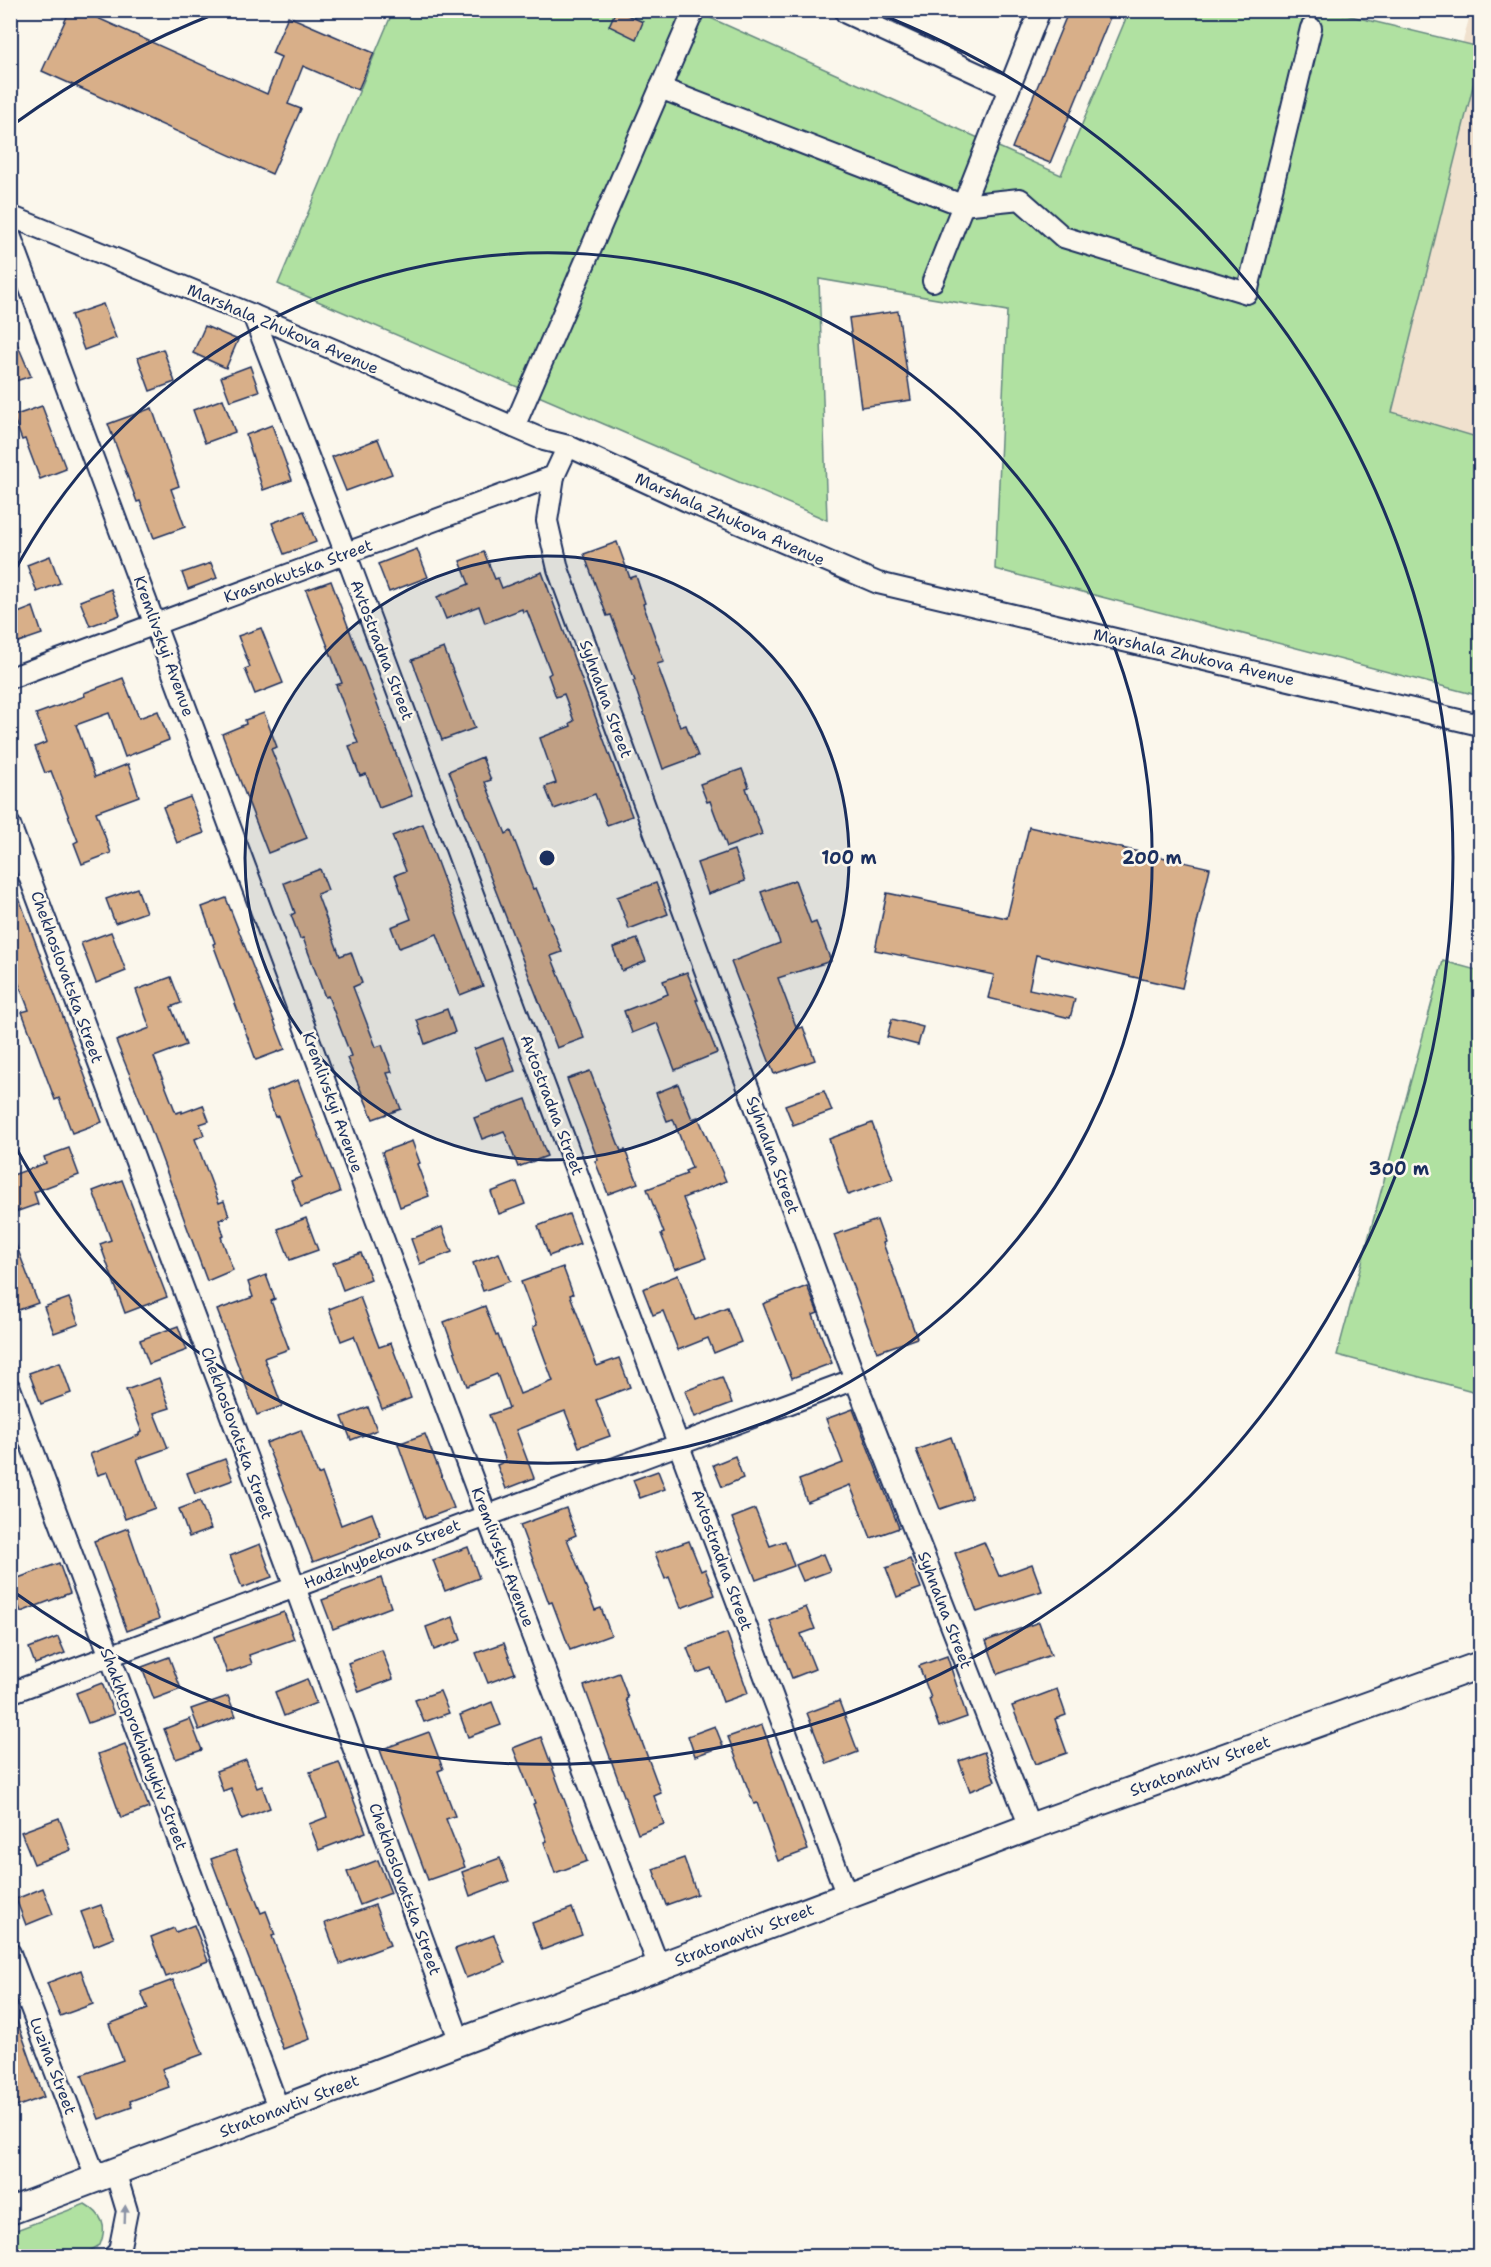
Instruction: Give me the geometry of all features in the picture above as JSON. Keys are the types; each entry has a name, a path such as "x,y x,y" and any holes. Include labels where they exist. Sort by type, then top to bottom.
{"main road":[{"name":"Stratonavtiv Street","path":"10,2211 1030,1827 1480,1665"}],"street":[{"path":"514,427 694,10"},
{"path":"847,10 846,13 1009,88"},
{"path":"933,281 1040,10"},
{"path":"660,88 962,205 1020,199 1063,237 1247,292 1311,28"},
{"name":"Marshala Zhukova Avenue","path":"10,216 253,315 544,440 568,446 687,501 878,583 1480,724"},
{"name":"Kremlivskyi Avenue","path":"10,235 486,1515 658,1967"},
{"name":"Avtostradna Street","path":"253,315 346,554 847,1896"},
{"path":"554,476 568,446"},
{"name":"Krasnokutska Street","path":"10,678 554,476"},
{"name":"Syhnalna Street","path":"554,476 547,521 558,569 855,1378 1030,1827"},
{"name":"Chekhoslovatska Street","path":"10,825 295,1587 460,2042"},
{"name":"Hadzhybekova Street","path":"10,1693 855,1378"},
{"name":"Shakhtoprokhidnykiv Street","path":"10,1388 279,2110"},
{"name":"Luzina Street","path":"10,1953 106,2175 127,2211 119,2251 114,2256"}],"shaded area":[{"path":"1471,11 1480,11 1480,449 1374,422 1443,116"}],"green space":[{"path":"393,11 695,11 1061,175 1129,11 1330,11 1480,47 1480,58 1392,412 1480,438 1480,696 995,569 1007,311 819,279 827,520 278,284"},
{"path":"1443,961 1480,971 1480,1393 1337,1355"},
{"path":"85,2204 96,2212 102,2221 103,2232 100,2245 81,2256 11,2256 11,2232"}],"building":[{"path":"70,10 80,10 267,94 281,57 272,53 288,16 374,53 358,90 303,66 288,104 301,109 272,174 42,71"},
{"path":"616,10 643,22 636,39 609,26"},
{"path":"1069,10 1113,10 1050,163 1012,148"},
{"path":"103,304 116,338 84,350 71,315"},
{"path":"898,311 911,400 861,407 849,318"},
{"path":"205,326 238,340 226,368 193,353"},
{"path":"10,327 31,376 10,383"},
{"path":"163,349 175,382 150,391 138,358"},
{"path":"250,366 259,391 230,401 221,377"},
{"path":"223,399 235,432 205,443 193,410"},
{"path":"42,406 66,469 40,479 25,439 22,440 13,416"},
{"path":"152,408 179,486 171,489 185,527 154,538 140,501 137,502 108,424"},
{"path":"272,425 292,480 263,490 246,435"},
{"path":"378,439 392,474 346,491 332,457"},
{"path":"304,511 316,542 284,554 272,523"},
{"path":"617,542 630,578 636,576 645,603 643,604 664,662 657,664 680,727 686,725 698,756 663,769 633,681 635,680 611,615 607,616 584,554"},
{"path":"417,549 428,577 389,592 378,564"},
{"path":"484,552 495,579 498,578 502,588 542,572 632,816 607,825 595,794 554,809 545,787 556,783 540,738 571,726 570,723 574,721 564,694 556,697 548,675 551,673 527,611 523,612 522,609 485,623 479,606 446,619 437,597 469,584 460,561"},
{"path":"50,556 60,583 37,592 27,565"},
{"path":"211,563 217,578 188,589 182,573"},
{"path":"331,581 412,796 379,808 366,774 360,776 349,746 358,743 336,685 342,683 306,590"},
{"path":"111,589 120,615 90,626 80,601"},
{"path":"33,607 42,634 10,645 10,616"},
{"path":"261,628 283,683 255,694 245,669 250,667 238,636"},
{"path":"444,648 475,728 442,740 412,660"},
{"path":"123,678 139,718 158,711 169,740 125,757 109,713 76,725 95,777 128,764 139,796 96,812 111,853 82,864 74,843 78,841 51,771 45,773 35,747 47,742 36,714 85,696 84,693"},
{"path":"264,713 277,747 271,749 307,838 268,853 222,734 246,724 245,720"},
{"path":"482,757 491,780 485,782 506,834 511,831 533,889 536,888 562,952 551,956 584,1038 557,1048 449,771"},
{"path":"742,769 762,834 727,847 710,801 707,802 700,784"},
{"path":"190,797 204,833 177,843 163,807"},
{"path":"423,824 483,986 460,995 437,934 399,948 391,927 411,919 395,875 406,871 392,836"},
{"path":"1029,827 1210,868 1182,988 1036,955 1029,989 1075,999 1070,1018 988,998 994,975 875,950 887,893 1007,918"},
{"path":"734,850 745,881 708,894 697,863"},
{"path":"320,869 328,890 317,894 340,956 351,952 362,983 353,987 376,1047 382,1045 392,1072 387,1073 401,1109 373,1119 347,1058 351,1056 328,996 325,997 303,938 300,939 291,915 295,913 284,883"},
{"path":"12,879 102,1122 72,1133 59,1098 55,1100 22,1012 29,1010 10,961 10,880"},
{"path":"795,880 811,924 816,922 831,961 778,978 797,1029 803,1027 815,1060 774,1074 731,962 780,943 761,892"},
{"path":"656,883 668,914 629,929 617,897"},
{"path":"137,888 146,912 115,923 106,899"},
{"path":"226,898 285,1049 256,1060 213,944 215,943 202,907"},
{"path":"111,932 126,971 96,983 81,943"},
{"path":"637,939 646,961 622,971 613,948"},
{"path":"687,972 717,1053 675,1070 657,1023 632,1033 624,1011 668,994 663,981"},
{"path":"171,977 181,1003 171,1007 186,1045 154,1057 176,1113 203,1105 209,1121 200,1124 204,1135 195,1139 219,1203 224,1201 229,1216 219,1220 224,1236 221,1237 233,1270 207,1281 116,1041 150,1028 136,990"},
{"path":"447,1009 455,1032 425,1044 417,1020"},
{"path":"892,1019 923,1027 918,1045 887,1037"},
{"path":"503,1038 515,1071 486,1081 474,1049"},
{"path":"590,1071 621,1151 625,1150 638,1183 608,1194 595,1161 598,1160 567,1079"},
{"path":"298,1080 340,1192 301,1207 291,1181 301,1177 278,1116 275,1117 266,1092"},
{"path":"678,1084 692,1119 698,1117 726,1181 683,1198 706,1258 675,1269 647,1189 687,1174 685,1171 692,1168 673,1119 667,1121 656,1093"},
{"path":"824,1091 832,1111 793,1125 785,1105"},
{"path":"526,1099 547,1156 518,1167 504,1131 482,1139 474,1118"},
{"path":"872,1123 893,1179 848,1195 829,1139"},
{"path":"412,1141 420,1163 417,1164 429,1196 400,1207 382,1152"},
{"path":"69,1148 79,1175 34,1192 38,1204 10,1214 10,1176 46,1163 44,1157"},
{"path":"122,1180 167,1297 125,1313 100,1244 111,1240 93,1191"},
{"path":"517,1182 525,1204 499,1214 491,1192"},
{"path":"569,1214 580,1244 549,1256 538,1226"},
{"path":"306,1218 318,1250 290,1260 278,1229"},
{"path":"877,1220 917,1338 877,1352 834,1235"},
{"path":"442,1227 452,1252 420,1264 411,1239"},
{"path":"10,1234 12,1234 38,1303 10,1313"},
{"path":"361,1253 371,1279 343,1290 333,1263"},
{"path":"499,1253 510,1281 483,1291 473,1263"},
{"path":"563,1267 573,1294 570,1295 597,1366 619,1358 630,1387 596,1400 610,1436 579,1447 565,1411 516,1430 534,1478 506,1489 497,1465 506,1461 489,1415 509,1408 497,1374 467,1386 444,1322 485,1306 520,1394 553,1381 533,1327 537,1325 521,1282"},
{"path":"266,1275 275,1299 271,1301 289,1349 264,1358 282,1406 257,1415 217,1310 253,1297 248,1282"},
{"path":"678,1275 695,1320 727,1307 741,1342 714,1353 708,1338 678,1350 663,1311 653,1315 643,1289"},
{"path":"807,1286 818,1313 813,1315 832,1363 792,1378 763,1304"},
{"path":"360,1297 379,1347 391,1343 411,1398 382,1409 354,1336 341,1341 329,1309"},
{"path":"69,1298 79,1324 54,1333 44,1307"},
{"path":"178,1326 187,1350 149,1364 140,1340"},
{"path":"60,1362 71,1393 41,1404 29,1373"},
{"path":"722,1377 732,1403 695,1417 685,1391"},
{"path":"159,1378 170,1408 154,1413 168,1448 137,1459 155,1508 125,1519 108,1472 98,1475 90,1454 142,1432 126,1390"},
{"path":"368,1407 377,1430 351,1440 342,1417"},
{"path":"853,1409 899,1528 871,1538 850,1485 807,1502 799,1480 843,1463 826,1419"},
{"path":"301,1430 318,1475 322,1473 341,1525 372,1513 381,1537 313,1562 266,1443"},
{"path":"425,1434 454,1508 425,1519 398,1444"},
{"path":"951,1437 972,1498 940,1509 916,1450"},
{"path":"735,1456 743,1478 722,1487 713,1465"},
{"path":"225,1459 233,1480 195,1494 187,1473"},
{"path":"658,1471 665,1489 640,1498 633,1480"},
{"path":"200,1501 211,1529 189,1537 179,1509"},
{"path":"566,1508 576,1535 567,1539 595,1610 601,1608 611,1635 570,1650 552,1602 549,1603 520,1525"},
{"path":"755,1509 770,1546 785,1541 794,1566 756,1580 732,1518"},
{"path":"128,1528 159,1619 127,1631 94,1541"},
{"path":"689,1541 701,1571 705,1569 715,1595 681,1608 669,1577 665,1579 655,1553"},
{"path":"984,1542 999,1576 1032,1564 1042,1591 977,1612 955,1553"},
{"path":"260,1544 272,1577 242,1588 230,1556"},
{"path":"468,1547 479,1578 445,1591 433,1560"},
{"path":"823,1554 830,1571 803,1581 796,1565"},
{"path":"910,1559 921,1588 897,1597 886,1568"},
{"path":"59,1563 70,1593 21,1612 10,1581"},
{"path":"381,1578 391,1607 333,1629 322,1600"},
{"path":"806,1607 815,1629 801,1634 815,1669 792,1678 770,1621"},
{"path":"284,1612 294,1639 249,1655 252,1664 227,1673 214,1637"},
{"path":"453,1617 461,1640 434,1650 426,1627"},
{"path":"1039,1622 1051,1655 998,1674 986,1641"},
{"path":"727,1633 748,1693 723,1702 711,1668 697,1673 687,1648"},
{"path":"58,1637 65,1653 35,1664 29,1648"},
{"path":"504,1643 515,1673 488,1683 476,1653"},
{"path":"382,1650 393,1679 359,1692 348,1663"},
{"path":"947,1656 967,1717 939,1727 919,1666"},
{"path":"169,1657 181,1689 154,1699 142,1667"},
{"path":"619,1673 628,1698 626,1699 661,1793 654,1796 664,1824 638,1834 584,1686"},
{"path":"307,1679 316,1703 284,1716 275,1692"},
{"path":"102,1683 114,1714 88,1723 76,1693"},
{"path":"1057,1689 1066,1715 1055,1719 1067,1753 1035,1764 1012,1706"},
{"path":"440,1691 449,1713 424,1722 415,1700"},
{"path":"228,1696 236,1716 199,1730 191,1709"},
{"path":"839,1701 858,1752 827,1764 807,1713"},
{"path":"492,1702 501,1725 468,1737 460,1715"},
{"path":"190,1719 202,1750 176,1759 164,1729"},
{"path":"762,1725 808,1850 778,1861 757,1803 754,1804 728,1737"},
{"path":"715,1726 723,1746 695,1756 688,1736"},
{"path":"429,1732 443,1769 438,1771 455,1816 446,1819 465,1867 428,1880 380,1750"},
{"path":"541,1737 587,1861 555,1873 544,1842 547,1841 533,1804 535,1803 513,1748"},
{"path":"125,1744 149,1808 121,1818 98,1754"},
{"path":"984,1752 995,1781 970,1791 959,1761"},
{"path":"246,1760 257,1788 262,1786 270,1808 242,1819 231,1788 223,1791 216,1771"},
{"path":"339,1762 366,1832 319,1850 309,1824 327,1817 310,1772"},
{"path":"59,1818 71,1850 34,1864 21,1832"},
{"path":"236,1850 261,1913 266,1911 275,1935 272,1936 310,2039 283,2049 211,1859"},
{"path":"500,1858 509,1881 470,1896 462,1872"},
{"path":"684,1858 697,1894 666,1905 653,1869"},
{"path":"378,1860 391,1893 360,1905 347,1872"},
{"path":"43,1888 53,1914 26,1925 16,1899"},
{"path":"101,1905 114,1938 94,1946 81,1912"},
{"path":"375,1905 390,1945 340,1964 325,1923"},
{"path":"572,1908 582,1935 542,1950 532,1923"},
{"path":"194,1925 208,1961 166,1977 151,1937 174,1928 176,1932"},
{"path":"494,1935 505,1963 466,1978 455,1949"},
{"path":"81,1970 93,2004 60,2016 47,1983"},
{"path":"173,1980 203,2054 162,2069 169,2087 130,2101 132,2107 99,2119 82,2075 123,2060 109,2024 148,2009 141,1992"},
{"path":"12,2007 44,2097 10,2109 10,2008"}]}
